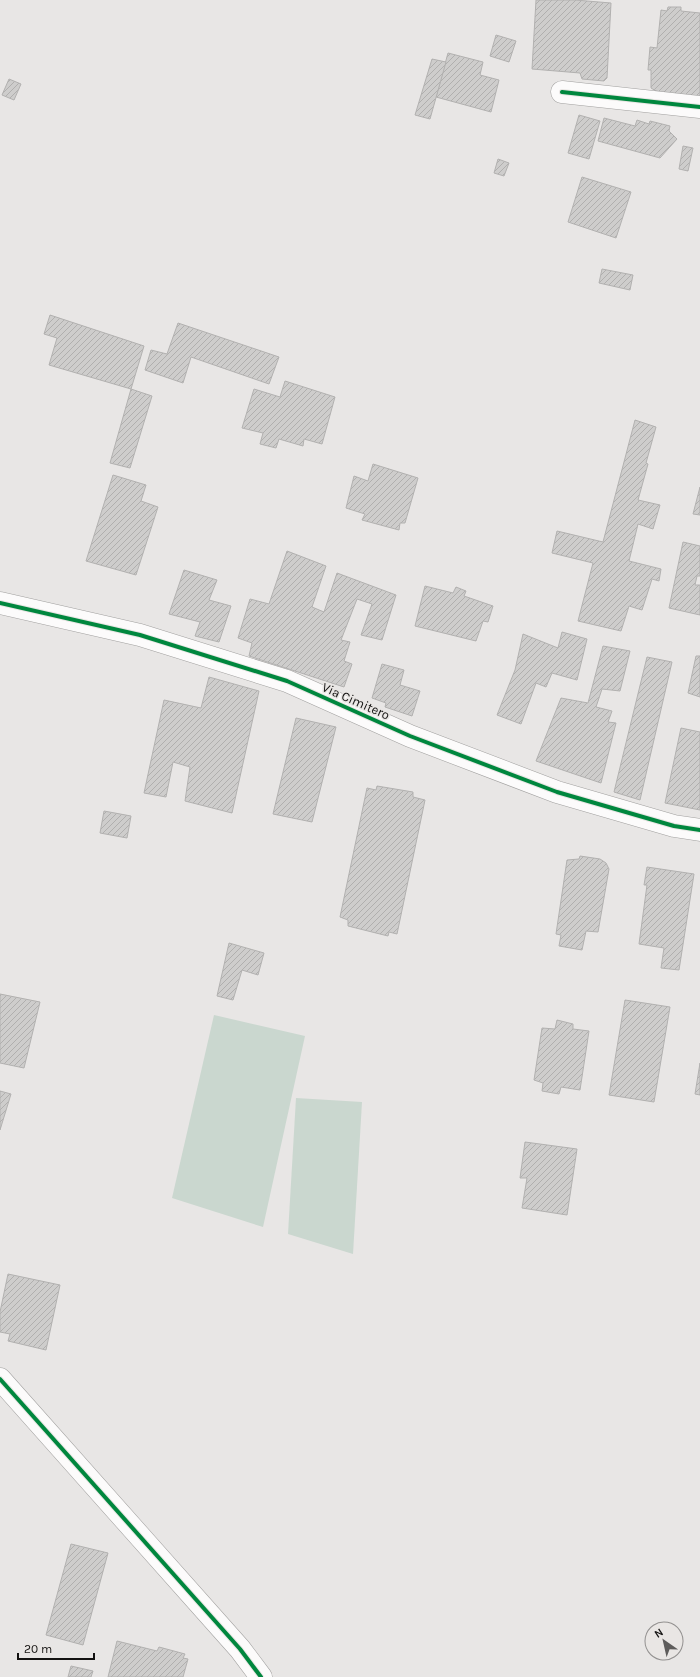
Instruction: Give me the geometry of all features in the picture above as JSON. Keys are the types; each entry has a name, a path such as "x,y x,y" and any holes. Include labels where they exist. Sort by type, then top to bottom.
{"street":[{"path":"562,92 700,107"},
{"name":"Via Cimitero","path":"0,603 19,606 140,635 287,681 410,736 557,792 674,826 700,830"},
{"path":"0,1379 240,1649 261,1677"}],"shaded area":[{"path":"214,1015 305,1036 263,1227 172,1198"},
{"path":"296,1098 362,1102 353,1254 288,1234"}],"building":[{"path":"536,0 575,0 611,3 607,78 604,81 582,79 580,73 532,69"},
{"path":"668,7 681,7 681,11 700,13 700,101 656,91 651,88 651,70 648,70 650,47 657,48 661,10 667,11"},
{"path":"496,35 516,41 509,62 490,56"},
{"path":"448,53 483,62 480,75 499,80 491,112 436,97"},
{"path":"432,59 446,62 430,119 415,115"},
{"path":"9,79 21,84 14,100 2,95"},
{"path":"579,115 600,121 589,159 568,153"},
{"path":"604,118 635,126 637,120 649,124 650,121 670,126 669,131 677,139 660,158 598,141"},
{"path":"683,146 693,148 688,171 679,169"},
{"path":"498,159 509,163 504,176 494,173"},
{"path":"582,177 631,192 616,238 568,222"},
{"path":"602,269 633,275 630,290 599,283"},
{"path":"50,315 144,346 131,389 49,365 57,338 44,334"},
{"path":"178,323 279,357 269,384 191,357 183,383 145,370 151,350 167,354"},
{"path":"285,381 335,397 322,444 304,439 303,446 279,439 276,448 260,444 263,433 242,428 254,389 280,397"},
{"path":"131,389 152,396 130,468 110,463"},
{"path":"635,420 656,427 638,500 660,505 653,529 638,524 629,561 661,569 659,581 652,579 642,610 629,606 621,631 578,621 593,563 552,553 557,531 603,542"},
{"path":"373,464 418,478 405,523 400,523 399,530 362,520 365,514 346,508 354,476 368,481"},
{"path":"113,475 146,485 141,501 158,507 136,575 86,561"},
{"path":"700,487 700,515 693,514"},
{"path":"683,542 700,546 700,576 697,576 695,585 700,585 700,615 669,608"},
{"path":"287,551 326,566 312,607 324,612 337,573 396,595 382,640 361,635 372,604 357,599 341,640 350,642 344,661 352,664 344,687 249,656 252,643 238,638 250,599 269,604"},
{"path":"184,570 217,580 209,600 231,606 219,642 195,636 200,622 169,614"},
{"path":"425,586 453,593 456,587 466,591 464,596 493,606 488,622 483,621 476,641 415,626"},
{"path":"562,632 587,639 577,680 552,673 546,687 536,683 521,724 497,715 515,670 523,634 558,648"},
{"path":"603,646 630,651 620,691 602,689 596,707 612,711 608,722 616,723 601,783 536,761 561,698 588,703"},
{"path":"696,656 700,656 700,697 688,693"},
{"path":"647,657 672,662 640,800 614,792"},
{"path":"382,664 404,670 400,685 420,691 412,716 385,707 386,703 372,698"},
{"path":"209,677 259,691 232,813 185,801 190,767 173,762 166,797 144,793 164,700 201,708"},
{"path":"296,718 336,727 312,822 273,814"},
{"path":"681,728 700,732 700,810 665,803"},
{"path":"377,786 413,792 413,797 425,800 397,934 389,932 388,936 348,926 348,920 340,917 367,788 376,790"},
{"path":"104,811 131,816 127,838 100,833"},
{"path":"580,856 600,859 606,863 609,869 598,932 586,931 582,950 559,946 561,935 556,934 567,860 579,859"},
{"path":"647,867 694,874 679,970 661,968 664,948 639,944 647,885 644,885"},
{"path":"229,943 264,953 258,975 242,970 233,1000 217,996"},
{"path":"0,994 40,1002 24,1068 0,1063"},
{"path":"625,1000 670,1007 654,1102 609,1095"},
{"path":"557,1020 573,1024 573,1029 589,1031 580,1090 561,1087 559,1094 542,1091 543,1083 534,1080 542,1028 555,1029"},
{"path":"700,1063 700,1095 695,1094"},
{"path":"0,1091 11,1094 0,1130"},
{"path":"525,1142 577,1149 567,1215 522,1208 527,1178 520,1178"},
{"path":"8,1274 60,1285 46,1350 8,1341 10,1334 0,1332 0,1312"},
{"path":"71,1544 108,1553 83,1645 46,1635"},
{"path":"117,1641 157,1651 159,1647 185,1654 183,1658 188,1659 183,1677 108,1677"},
{"path":"71,1666 93,1671 91,1677 68,1677"}],"cycle path":[{"path":"562,92 700,107"},
{"path":"0,603 140,635 287,681 410,736 557,792 674,826 700,830"},
{"path":"0,1379 240,1649 261,1677"}]}
